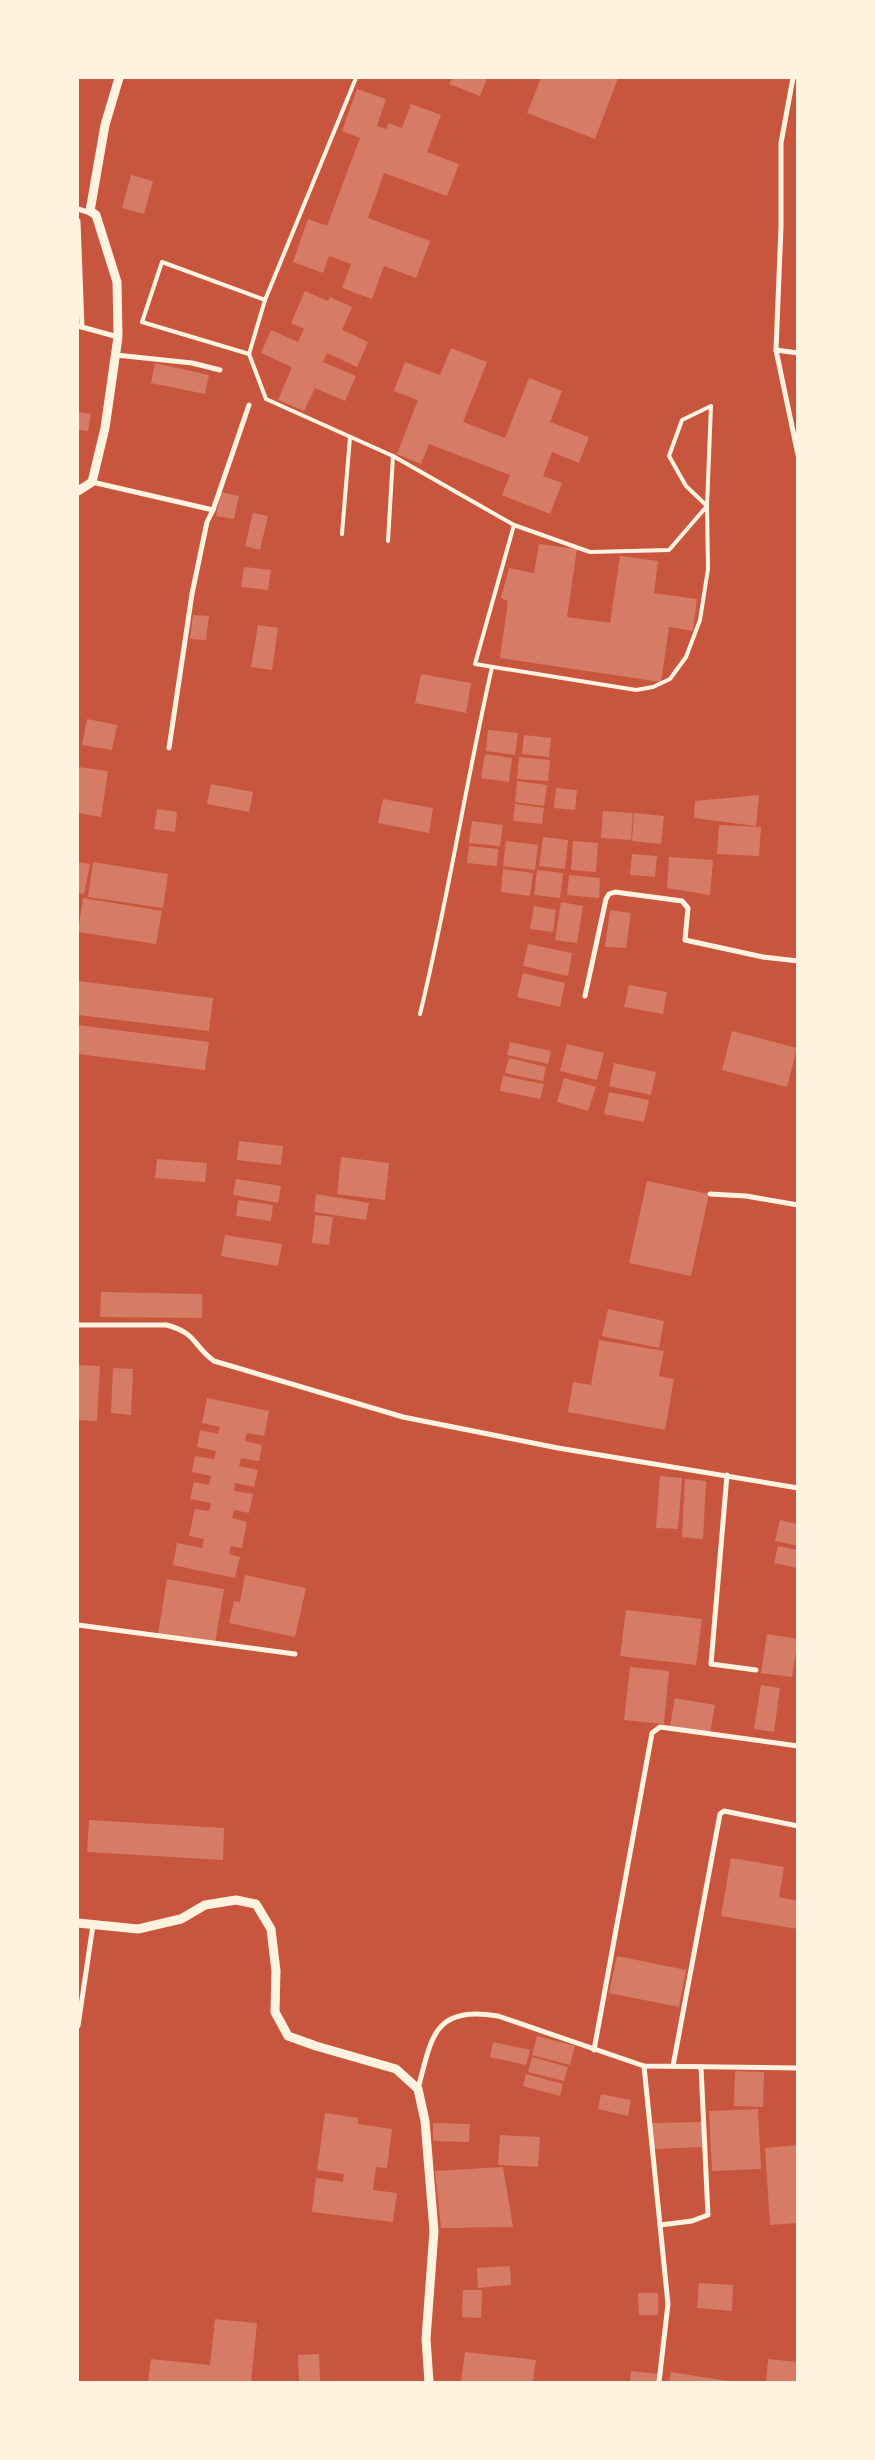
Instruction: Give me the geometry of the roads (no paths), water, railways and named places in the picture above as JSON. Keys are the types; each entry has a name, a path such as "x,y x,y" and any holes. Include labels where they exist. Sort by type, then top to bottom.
{"street":[{"path":"78,491 92,482 106,428 118,337 116,282 96,215 90,212 105,125 119,78"},
{"path":"793,78 781,143 781,227 776,350 798,455"},
{"path":"78,209 96,215"},
{"path":"78,221 80,327 118,337"},
{"path":"776,350 798,353"},
{"path":"116,355 192,364 220,370"},
{"path":"169,748 192,594 207,522 213,510 249,405"},
{"path":"92,482 213,510"},
{"path":"585,996 606,899 609,894 615,892 682,902 688,908 685,940 763,957 798,961"},
{"path":"710,1194 746,1196 798,1205"},
{"path":"78,1325 167,1325 181,1329 194,1338 204,1354 214,1361 404,1416 558,1448 798,1488"},
{"path":"727,1475 711,1664 756,1670"},
{"path":"78,1625 295,1654"},
{"path":"594,2050 652,1733 660,1727 798,1746"},
{"path":"674,2066 720,1814 724,1811 798,1826"},
{"path":"78,1923 138,1929 181,1919 205,1905 236,1900 256,1904 271,1929 276,1971 276,2012 288,2036 316,2046 396,2068 418,2090"},
{"path":"78,2026 93,1925"},
{"path":"429,2382 426,2339 434,2231 425,2121 418,2090 430,2044 440,2025 454,2016 476,2012 498,2016 644,2066 798,2068"},
{"path":"644,2066 668,2304 659,2382"},
{"path":"660,2225 692,2221 708,2214 701,2067"}],"lane":[{"path":"356,78 266,300 249,354 266,399 393,456 514,525 590,552 669,550 707,506"},
{"path":"249,354 142,322 162,262 266,300"},
{"path":"514,525 474,664 636,690 653,687 670,679 686,656 700,620 708,568 707,506 710,406 682,420 669,456 686,486 707,506"},
{"path":"342,534 350,437"},
{"path":"388,540 393,456"},
{"path":"420,1014 433,960 445,890 492,667"}]}
